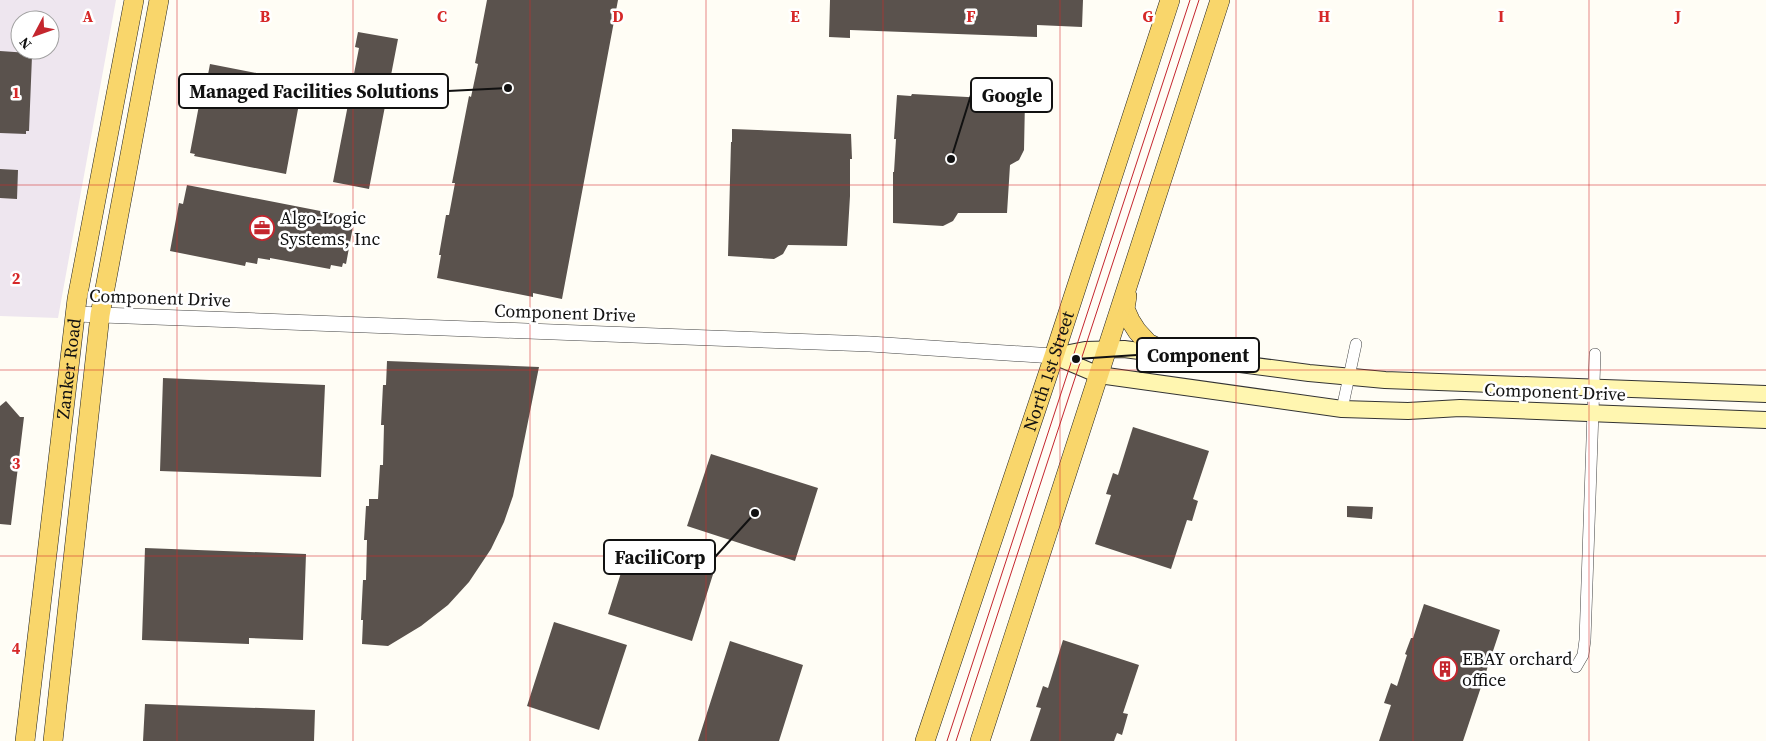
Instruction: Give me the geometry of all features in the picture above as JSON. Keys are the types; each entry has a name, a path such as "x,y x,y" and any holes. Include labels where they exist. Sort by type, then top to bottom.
{"main road":[{"name":"Zanker Road","path":"25,741 48,554 74,314 134,0"},
{"name":"Zanker Road","path":"53,741 100,315 160,0"},
{"name":"North 1st Street","path":"924,741 1054,356 1170,0"},
{"path":"980,741 1220,0"},
{"path":"1131,276 1125,309 1130,320 1148,343 1170,354"},
{"name":"Component Drive","path":"1054,356 1108,348 1170,354 1300,372 1385,380 1766,394"},
{"name":"Component Drive","path":"1054,356 1100,375 1342,409 1408,411 1460,408 1766,420"}],"street":[{"name":"Component Drive","path":"74,314 870,344 1054,356"},
{"path":"1342,409 1356,344"},
{"path":"1576,667 1583,655 1586,640 1595,354"}],"shaded area":[{"path":"0,0 116,0 58,318 0,316"}],"building":[{"path":"487,0 618,0 562,299 533,293 533,297 437,278 446,215 449,215 455,183 452,183 469,96 471,97 478,64 475,63"},
{"path":"830,0 1083,0 1082,27 1037,25 1037,37 850,30 850,38 829,37"},
{"path":"358,32 398,39 369,189 333,182 359,48 355,47"},
{"path":"0,51 10,52 10,60 32,60 29,131 26,131 26,134 0,133"},
{"path":"210,64 303,82 286,174 194,156 195,154 190,153 200,100 203,101"},
{"path":"912,94 1025,100 1024,150 1019,160 1010,165 1007,213 958,213 953,221 943,226 893,223 893,172 896,139 894,139 897,95 911,96"},
{"path":"732,129 851,134 852,159 850,159 847,246 788,245 783,254 774,259 728,256"},
{"path":"0,169 18,170 17,199 0,198"},
{"path":"187,185 351,217 350,221 354,221 346,264 343,263 342,267 331,265 330,269 270,258 270,260 258,258 257,264 246,262 245,266 170,251 179,203 183,204"},
{"path":"387,361 539,367 513,496 504,522 491,549 469,582 448,605 421,626 388,646 362,644 363,620 361,620 363,580 366,580 367,540 364,540 366,506 369,506 369,499 378,499 380,465 383,465 384,425 381,425 383,385 386,385"},
{"path":"163,378 325,385 321,477 160,471"},
{"path":"6,401 20,417 24,417 11,525 0,524 0,406"},
{"path":"1133,427 1209,451 1193,499 1198,501 1192,521 1187,520 1171,569 1095,544 1111,495 1106,494 1113,473 1118,475"},
{"path":"711,454 818,488 795,561 687,526"},
{"path":"1347,506 1373,507 1372,519 1347,517"},
{"path":"631,541 715,568 692,641 608,614"},
{"path":"145,548 306,554 303,640 249,638 249,644 142,640"},
{"name":"EBAY orchard office","path":"1424,604 1500,630 1463,741 1379,741 1391,705 1384,703 1391,683 1397,686 1407,655 1405,654 1411,638 1413,638"},
{"path":"554,622 627,645 599,730 527,706"},
{"path":"1063,640 1139,665 1123,713 1128,714 1122,735 1117,733 1114,741 1030,741 1041,708 1036,707 1043,686 1048,688"},
{"path":"730,641 803,665 779,741 698,741"},
{"path":"145,704 315,710 314,741 143,741"}],"tram line":[{"path":"947,741 1190,0"},
{"path":"956,741 1199,0"}],"place":[{"name":"Managed Facilities Solutions","path":"508,88"},
{"name":"Google","path":"951,159"},
{"name":"Algo-Logic Systems, Inc","path":"262,228"},
{"name":"Component","path":"1076,359"},
{"name":"FaciliCorp","path":"755,513"},
{"name":"EBAY orchard office","path":"1445,669"}]}
